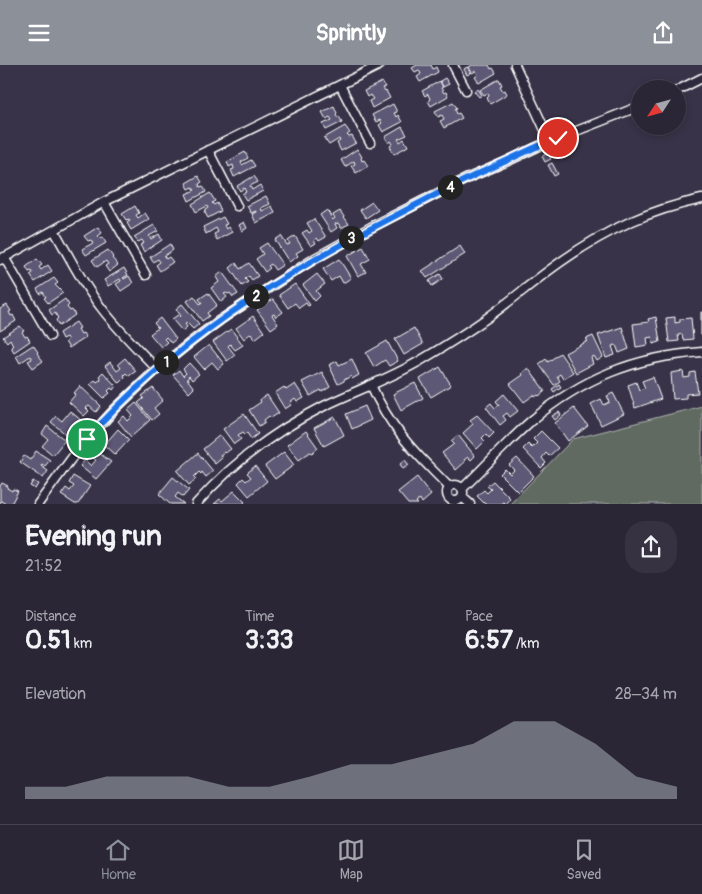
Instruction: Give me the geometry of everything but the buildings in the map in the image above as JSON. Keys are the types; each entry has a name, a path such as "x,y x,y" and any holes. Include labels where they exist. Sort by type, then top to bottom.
{"street":[{"path":"50,336 2,259 104,202 380,65"},
{"path":"453,65 466,90"},
{"path":"515,65 545,131 548,135 556,138"},
{"path":"686,85 702,78"},
{"path":"340,85 370,143"},
{"path":"38,504 91,434 115,409 157,369 220,320 315,259 421,201 556,138 631,109"},
{"path":"208,150 236,205"},
{"path":"196,504 241,459 272,437 324,407 420,361 508,303 561,262 594,240 642,216 664,208 702,199"},
{"path":"104,202 146,275"},
{"path":"54,230 99,305 157,369"},
{"path":"449,487 447,494 448,502 455,501 530,422 577,388 602,375 628,365 646,360 702,352"},
{"path":"371,385 384,410 400,434 449,487"},
{"path":"449,487 459,485 470,504"}],"green space":[{"path":"702,406 702,504 510,504 573,439"}],"route":[{"path":"87,439 129,394 157,369 196,337 270,287 315,259 421,201 558,138"}]}
